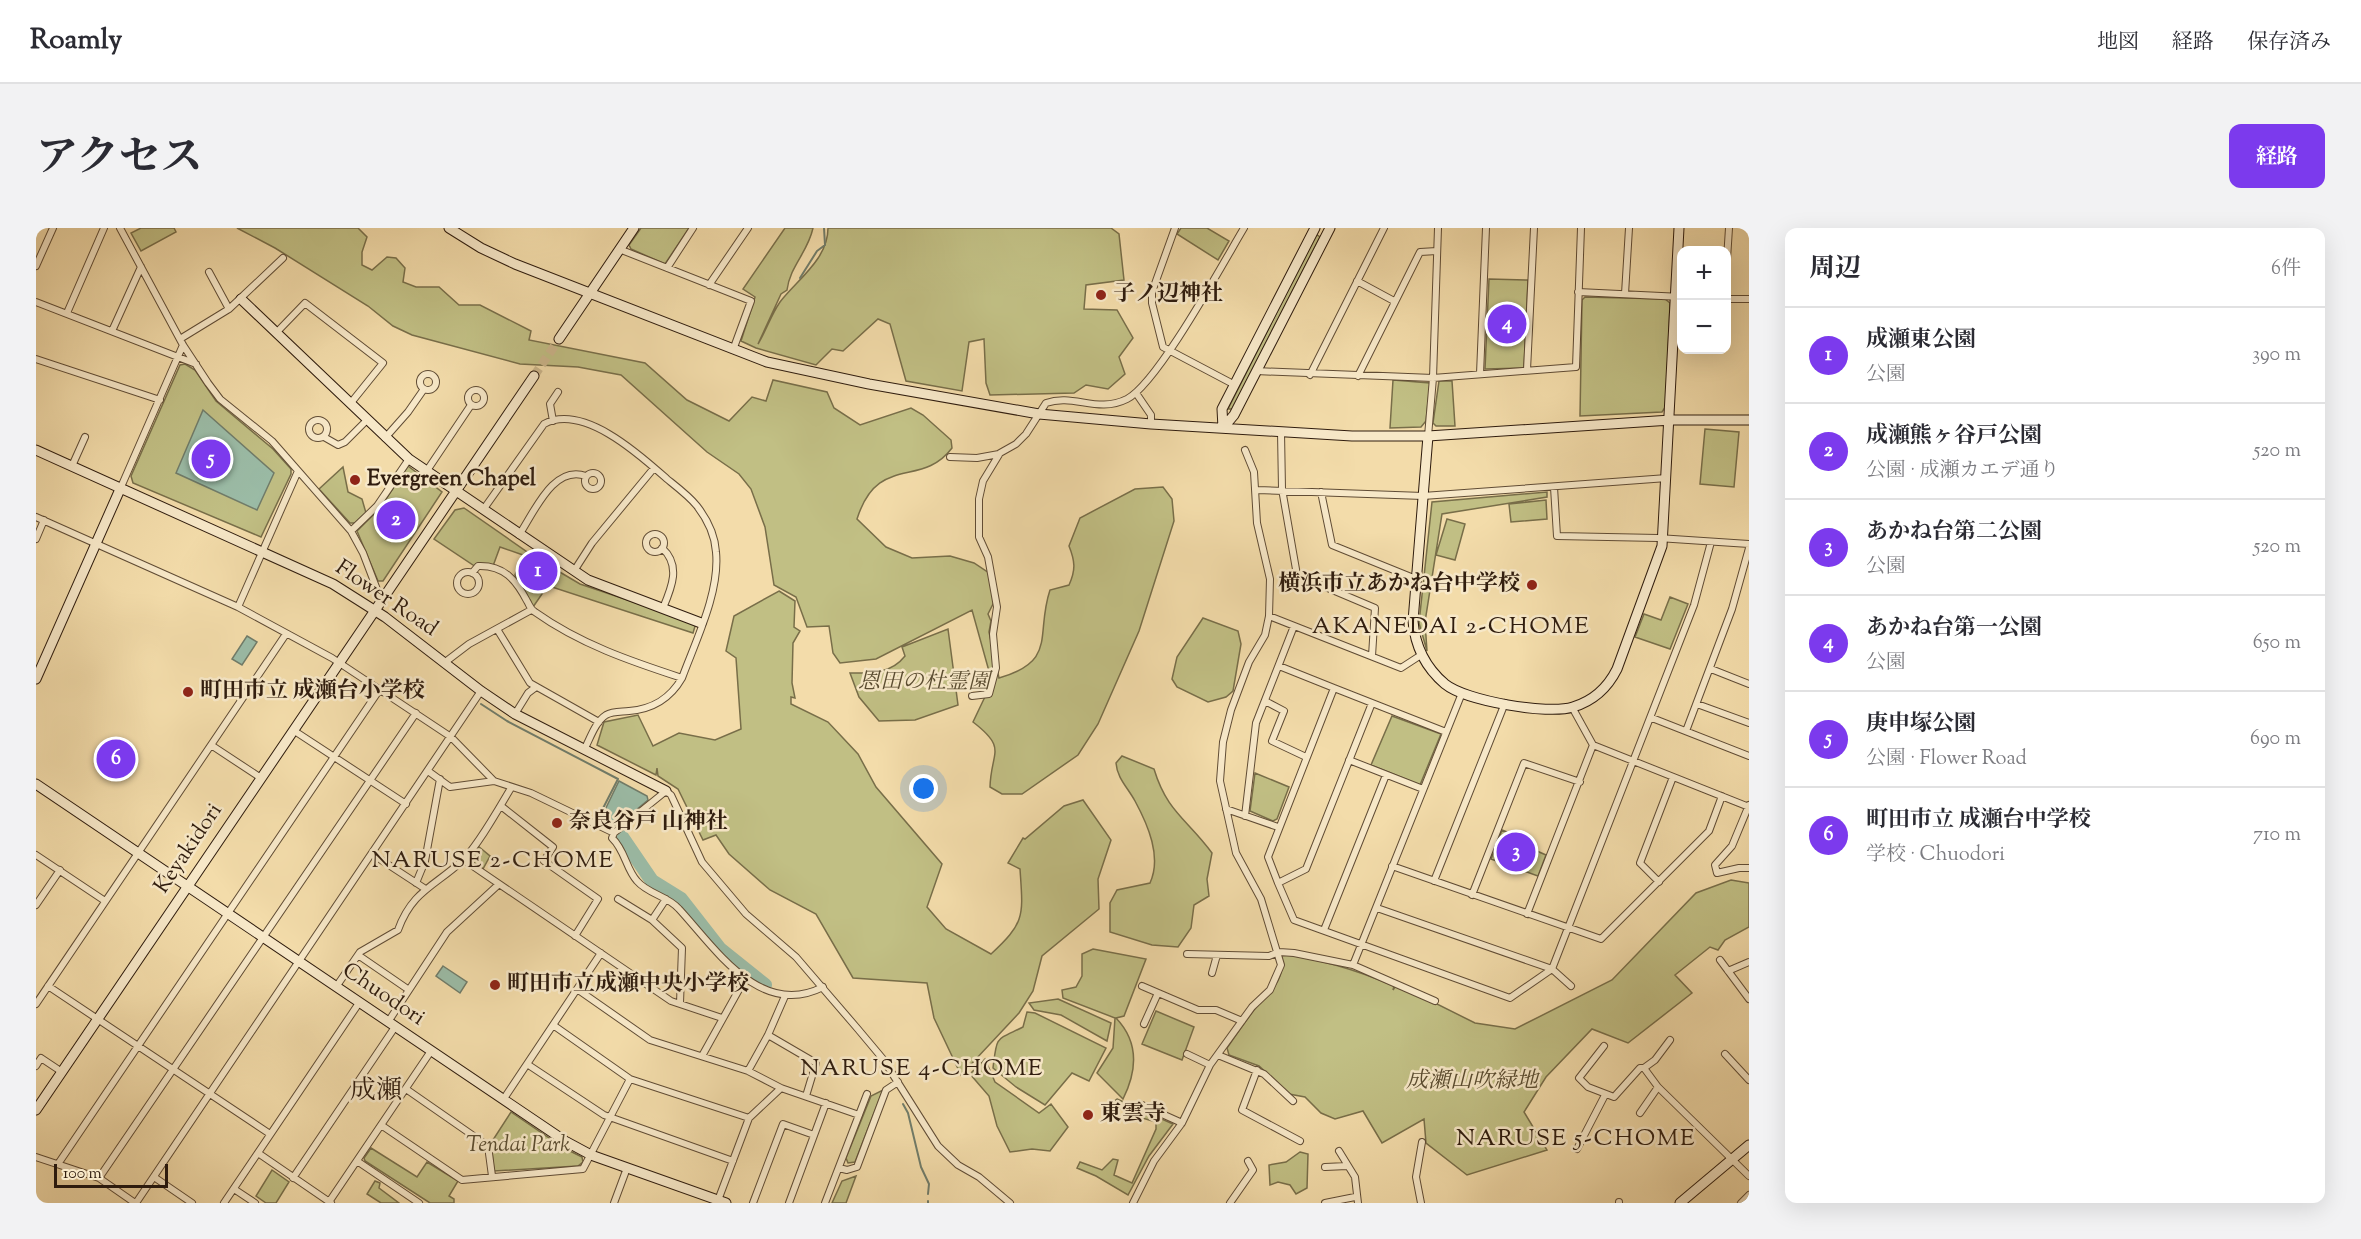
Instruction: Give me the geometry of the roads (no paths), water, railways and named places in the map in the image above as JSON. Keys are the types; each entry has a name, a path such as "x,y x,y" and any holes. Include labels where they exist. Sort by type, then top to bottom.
{"street":[{"path":"36,266 53,228"},
{"path":"67,314 104,228"},
{"path":"120,228 182,342 220,399 272,441 351,531 363,553 381,600"},
{"path":"449,228 497,256 733,351 814,374 1039,414 1281,432 1428,436 1671,420 1749,420"},
{"path":"559,339 634,228"},
{"path":"667,268 693,228"},
{"path":"710,285 748,228"},
{"path":"1175,228 1152,292 1152,303 1163,347 1168,352 1235,385"},
{"path":"950,457 977,458 1000,453 1016,444 1039,414 1042,406 1050,401 1074,400 1101,406 1128,399 1136,393 1152,376 1168,352 1244,228"},
{"path":"1223,428 1222,409 1315,228"},
{"path":"1223,428 1234,415 1330,228"},
{"path":"1310,375 1384,228"},
{"path":"1438,228 1433,378 1416,579 1414,631 1421,655 1434,674 1462,693 1505,703 1551,709 1572,707 1594,697 1612,680 1658,562 1663,538 1679,300"},
{"path":"1480,374 1486,228"},
{"path":"1527,370 1534,228"},
{"path":"1256,371 1310,375 1433,378 1575,368 1581,228"},
{"path":"1625,294 1629,228"},
{"path":"1679,228 1679,246"},
{"path":"1728,246 1729,228"},
{"path":"619,249 751,301 733,351"},
{"path":"1358,376 1420,252 1437,251"},
{"path":"36,679 160,400 182,342 229,309 283,258"},
{"path":"112,331 141,267"},
{"path":"209,272 229,309"},
{"path":"1357,281 1394,302"},
{"path":"1578,292 1677,297"},
{"path":"1731,298 1749,299"},
{"path":"241,299 384,438 426,472 573,572 596,584 701,623"},
{"path":"36,302 197,364"},
{"path":"276,333 305,303 383,363 350,405"},
{"path":"36,360 160,400"},
{"name":"Keyakidori","path":"36,1110 534,376"},
{"path":"384,438 408,412 424,388"},
{"path":"552,421 550,404 558,392"},
{"path":"1136,393 1151,415 1151,424"},
{"path":"426,472 471,405"},
{"path":"324,437 338,445 345,442 366,421"},
{"path":"483,510 544,424 552,421 576,422 607,433 629,446 696,504 707,520 715,541 716,583 676,690 658,704 645,710 613,712 599,722 584,750"},
{"path":"1281,432 1282,489 1297,575 1375,608 1372,656"},
{"path":"72,466 85,437"},
{"name":"Flower Road","path":"36,450 263,550 333,584 375,609 481,692 515,714 666,791"},
{"path":"1135,1202 1154,1161 1182,1123 1210,1065 1242,1020 1270,990 1278,977 1281,965 1261,899 1236,853 1220,781 1223,742 1243,675 1265,635 1269,616 1270,579 1257,523 1257,490 1251,460 1245,450"},
{"path":"972,696 989,694 996,668 993,634 997,607 988,557 979,537 978,520 983,481 1000,453"},
{"path":"351,531 377,507 408,459"},
{"path":"573,572 592,543 654,468"},
{"path":"238,607 298,471"},
{"path":"519,535 559,479 579,474 586,476"},
{"path":"1257,490 1282,489 1423,496 1667,478"},
{"path":"1554,487 1557,536 1663,538 1749,546 1732,609 1686,731"},
{"path":"1321,492 1332,545 1416,579"},
{"path":"36,517 238,607 339,662 451,737 494,781 531,793 614,833"},
{"path":"36,539 44,520"},
{"path":"1334,688 1268,857 1294,920 1510,998 1552,969 1652,718 1694,605 1711,542"},
{"path":"662,548 672,560 674,572 663,608"},
{"path":"472,573 478,566 505,572 516,581 531,610 588,645 682,678"},
{"path":"444,663 469,644 531,610"},
{"path":"1269,616 1401,668 1421,655"},
{"path":"1245,816 1256,723 1294,626"},
{"path":"497,629 525,678 536,687 599,722"},
{"path":"36,1004 286,634"},
{"path":"1279,666 1446,732"},
{"path":"1711,669 1749,684"},
{"path":"515,714 528,693 536,687"},
{"path":"58,1164 380,689"},
{"path":"36,1157 99,1178 136,1203 481,692"},
{"path":"1353,965 1462,693"},
{"path":"1265,701 1284,711 1272,741 1306,757"},
{"path":"1278,883 1306,869 1372,703"},
{"path":"1434,881 1505,703"},
{"path":"1697,704 1749,723"},
{"path":"1572,707 1593,745 1749,806 1732,846 1715,866 1717,873 1749,868"},
{"path":"99,1178 416,713"},
{"path":"1652,718 1749,756"},
{"path":"293,730 406,804"},
{"path":"211,745 261,778"},
{"path":"1527,914 1593,745"},
{"path":"1349,760 1423,789"},
{"path":"1472,895 1524,764 1580,782"},
{"path":"428,771 450,787 494,781"},
{"path":"1324,930 1386,775"},
{"path":"1659,882 1640,863 1673,777"},
{"path":"416,883 425,861 440,779"},
{"name":"Chuodori","path":"36,784 555,1135 591,1155 720,1202"},
{"path":"336,987 358,955 398,930 401,921 424,888 464,860 511,788"},
{"path":"823,987 785,996 763,989 746,977 719,957 679,909 635,879 619,845 612,838 614,833 666,791 671,795 702,862 746,914 796,957 823,987 883,1059 938,1146 958,1165 979,1177 1010,1203"},
{"path":"1392,867 1601,939 1714,826 1722,796"},
{"path":"501,806 553,847 543,861 598,899 575,936"},
{"path":"1226,809 1278,827"},
{"path":"372,854 424,888"},
{"path":"36,855 105,901"},
{"path":"464,860 671,1001 722,1017"},
{"path":"36,905 60,870"},
{"path":"293,1178 447,932 498,885"},
{"path":"618,899 652,920 682,948 680,1003"},
{"path":"652,920 666,899"},
{"path":"1377,908 1552,969 1571,986"},
{"path":"1187,954 1269,956 1276,952 1328,958 1353,965 1435,1001"},
{"path":"503,1100 601,953"},
{"path":"358,955 409,990"},
{"path":"1212,973 1217,955"},
{"path":"1719,960 1749,999"},
{"path":"1728,971 1749,962"},
{"path":"702,1056 746,977"},
{"path":"48,986 270,1134"},
{"path":"1142,986 1198,1010 1216,1010 1242,1020"},
{"path":"577,989 650,1040 748,1071 781,1088 859,1115"},
{"path":"1144,1024 1158,993"},
{"path":"748,1071 768,1035 785,996"},
{"path":"224,1203 359,1003"},
{"path":"553,1025 630,1079 749,1118"},
{"path":"768,1035 816,1063 806,1096"},
{"path":"1604,1046 1580,1078 1588,1087 1605,1095 1614,1096 1640,1068 1644,1068 1655,1060 1670,1040"},
{"path":"258,1153 330,1202 431,1051"},
{"path":"1187,1054 1210,1065"},
{"path":"1725,1054 1749,1080"},
{"path":"1218,1055 1264,1074 1293,1101"},
{"path":"36,1066 41,1058 62,1072"},
{"path":"527,1064 611,1117 733,1161"},
{"path":"1644,1068 1658,1087 1749,1176"},
{"path":"1257,1070 1242,1110 1300,1141"},
{"path":"381,1125 462,1180 583,1169 630,1079"},
{"path":"839,1168 847,1170 857,1167 886,1090 898,1082"},
{"path":"1640,1113 1658,1087"},
{"path":"720,1202 749,1118 781,1088"},
{"path":"406,1089 488,1146 492,1176"},
{"path":"825,1203 867,1094"},
{"path":"1577,1149 1605,1095"},
{"path":"789,1203 826,1103"},
{"path":"1142,1105 1182,1123"},
{"path":"753,1203 783,1124 814,1135"},
{"path":"1420,1203 1416,1177 1422,1142"},
{"path":"1680,1203 1749,1145"},
{"path":"1325,1203 1356,1200 1355,1177 1339,1151"},
{"path":"357,1161 419,1203"},
{"path":"1230,1203 1253,1170 1248,1161"},
{"path":"1325,1167 1347,1166"},
{"path":"614,1203 627,1168"},
{"path":"154,1177 192,1203"},
{"path":"234,1189 255,1203"},
{"path":"1741,1203 1749,1195"}],"waterway":[{"path":"800,278 817,251 825,245 824,228"},
{"path":"481,704 507,721 618,779 598,818 612,827"},
{"path":"622,837 652,881 681,899 720,949 765,985"},
{"path":"903,1104 908,1113 921,1167 929,1184 928,1194"}],"tunnel":[{"path":"534,376 559,339"}],"place":[{"name":"子ノ辺神社","path":"1101,295"},
{"name":"あかね台第一公園","path":"1507,324"},
{"name":"庚申塚公園","path":"211,459"},
{"name":"Evergreen Chapel","path":"355,480"},
{"name":"成瀬熊ヶ谷戸公園","path":"396,520"},
{"name":"成瀬東公園","path":"538,571"},
{"name":"横浜市立あかね台中学校","path":"1532,585"},
{"name":"町田市立 成瀬台小学校","path":"188,692"},
{"name":"町田市立 成瀬台中学校","path":"116,759"},
{"name":"奈良谷戸 山神社","path":"557,823"},
{"name":"あかね台第二公園","path":"1516,852"},
{"name":"町田市立成瀬中央小学校","path":"495,985"},
{"name":"東雲寺","path":"1088,1115"}],"district":[{"name":"AKANEDAI 2-CHOME","path":"1451,627"},
{"name":"NARUSE 2-CHOME","path":"493,861"},
{"name":"NARUSE 4-CHOME","path":"922,1069"},
{"name":"成瀬","path":"376,1091"},
{"name":"NARUSE 5-CHOME","path":"1576,1139"}],"park label":[{"name":"恩田の杜霊園","path":"924,683"},
{"name":"成瀬山吹緑地","path":"1472,1082"},
{"name":"Tendai Park","path":"518,1146"}]}
